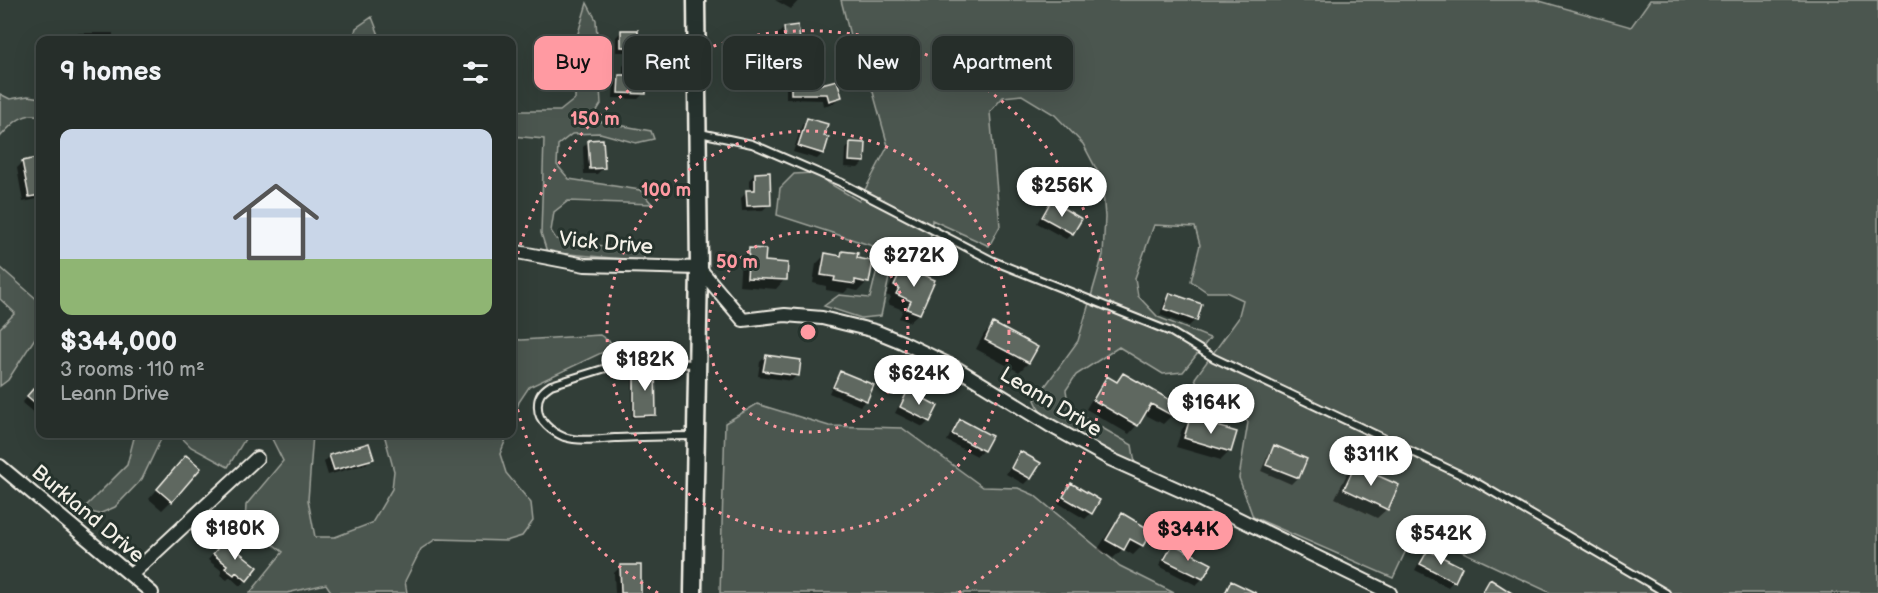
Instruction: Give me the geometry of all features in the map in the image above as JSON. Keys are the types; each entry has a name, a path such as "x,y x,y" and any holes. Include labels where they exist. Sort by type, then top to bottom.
{"main road":[{"path":"693,593 699,268 696,0"}],"street":[{"name":"Vick Drive","path":"516,252 585,265 699,268"},
{"name":"Leann Drive","path":"699,268 743,320 785,315 822,318 876,331 958,369 1049,425 1110,459 1184,492 1390,593"},
{"path":"131,575 257,458"},
{"name":"Burkland Drive","path":"0,466 152,593"}],"lane":[{"path":"696,132 752,144 840,182 993,261 1171,332 1214,358 1474,481 1666,593"},
{"path":"696,436 587,439 564,437 540,420 538,399 551,385 619,364 633,362 697,364"}],"shaded area":[{"path":"841,0 1536,0 1631,27 1650,0 1878,0 1878,593 1551,593 1426,537 1408,546 1393,578 1253,517 1239,478 1248,422 1233,409 1202,397 1195,378 1238,319 1243,300 1226,292 1207,292 1191,281 1200,245 1195,227 1154,225 1135,278 1138,296 1158,317 1210,338 1183,372 1163,374 1119,347 1076,375 1066,390 1069,409 1132,445 1135,463 1124,466 1041,413 1035,400 1078,341 1103,255 1105,217 1102,180 1083,144 1055,115 1022,95 1003,97 990,112 1000,226 989,246 932,220 929,257 891,268 881,316 861,318 824,306 839,295 870,298 882,249 777,215 780,188 794,174 812,173 859,201 888,146 872,90 920,90 920,36 850,36"},
{"path":"587,3 596,20 597,36 577,36"},
{"path":"372,17 379,36 354,36 356,28"},
{"path":"575,90 600,90 601,104 591,120 651,131 654,139 636,143 600,133 572,134 558,145 557,165 569,179 640,190 652,204 568,201 554,212 551,231 556,239 644,252 644,261 547,252 541,233 544,139 516,136 516,111 560,111 575,99"},
{"path":"0,94 10,99 28,96 36,97 36,115 23,117 0,137"},
{"path":"0,267 36,298 36,338 8,380 0,386 0,328 15,313 0,299"},
{"path":"600,335 616,346 529,387 516,411 516,339"},
{"path":"757,404 829,426 902,428 983,487 1018,488 1034,495 1120,566 1174,593 720,593 725,423"},
{"path":"134,438 164,438 161,439 142,479 115,507 99,514 82,510 127,465"},
{"path":"182,438 246,438 228,467 191,447"},
{"path":"313,438 308,500 315,537 335,537 372,523 392,489 394,471 385,438 506,438 500,454 506,473 531,503 533,521 522,536 506,541 436,539 421,549 405,581 407,593 332,593 326,584 287,593 250,593 283,552 245,523 246,505 283,461 272,439"}],"building":[{"path":"798,25 799,36 785,36 784,27"},
{"path":"621,30 638,30 638,36 624,36 624,47 621,47"},
{"path":"619,75 624,75 624,90 646,90 646,94 618,93"},
{"path":"836,80 836,90 840,90 842,97 829,101 827,94 791,94 791,90 824,90 824,83"},
{"path":"807,118 828,124 824,136 829,137 824,154 798,146"},
{"path":"603,139 605,168 590,169 588,140"},
{"path":"850,142 866,143 865,162 849,161"},
{"path":"36,158 36,196 29,197 22,161"},
{"path":"770,172 771,205 747,206 746,190 755,190 755,173"},
{"path":"1051,201 1082,219 1073,234 1042,217"},
{"path":"749,248 766,249 765,261 788,263 787,280 747,278"},
{"path":"842,251 858,253 857,258 873,261 869,283 855,280 855,284 834,281 835,277 821,275 825,253 841,256"},
{"path":"903,266 935,280 920,314 907,309 911,301 896,294 899,288 894,285"},
{"path":"1170,293 1202,304 1197,321 1164,309"},
{"path":"993,323 1038,347 1029,363 985,340"},
{"path":"766,355 801,360 799,376 763,371"},
{"path":"634,368 655,368 656,415 634,416"},
{"path":"840,371 874,385 867,401 833,387"},
{"path":"1123,373 1170,400 1176,389 1185,394 1173,416 1151,404 1138,426 1093,400 1107,376 1117,382"},
{"path":"36,386 36,404 27,396"},
{"path":"908,390 938,406 930,422 900,407"},
{"path":"1190,418 1237,432 1231,452 1184,438"},
{"path":"960,419 992,436 984,451 952,434"},
{"path":"369,443 374,459 334,470 329,455"},
{"path":"1274,445 1307,459 1299,478 1266,465"},
{"path":"1020,451 1041,463 1031,479 1011,468"},
{"path":"186,455 201,468 172,502 157,489"},
{"path":"1356,463 1368,469 1367,471 1399,485 1388,510 1344,489"},
{"path":"1071,483 1100,500 1092,514 1063,497"},
{"path":"1122,513 1152,531 1143,546 1130,539 1124,550 1106,540"},
{"path":"224,540 258,567 247,581 236,572 234,575 225,568 227,565 213,554"},
{"path":"1173,544 1212,564 1203,579 1164,560"},
{"path":"1428,550 1462,567 1455,582 1420,564"},
{"path":"620,565 641,565 641,593 621,593"},
{"path":"1490,579 1512,593 1482,593"},
{"path":"1231,581 1256,593 1225,593"}]}
